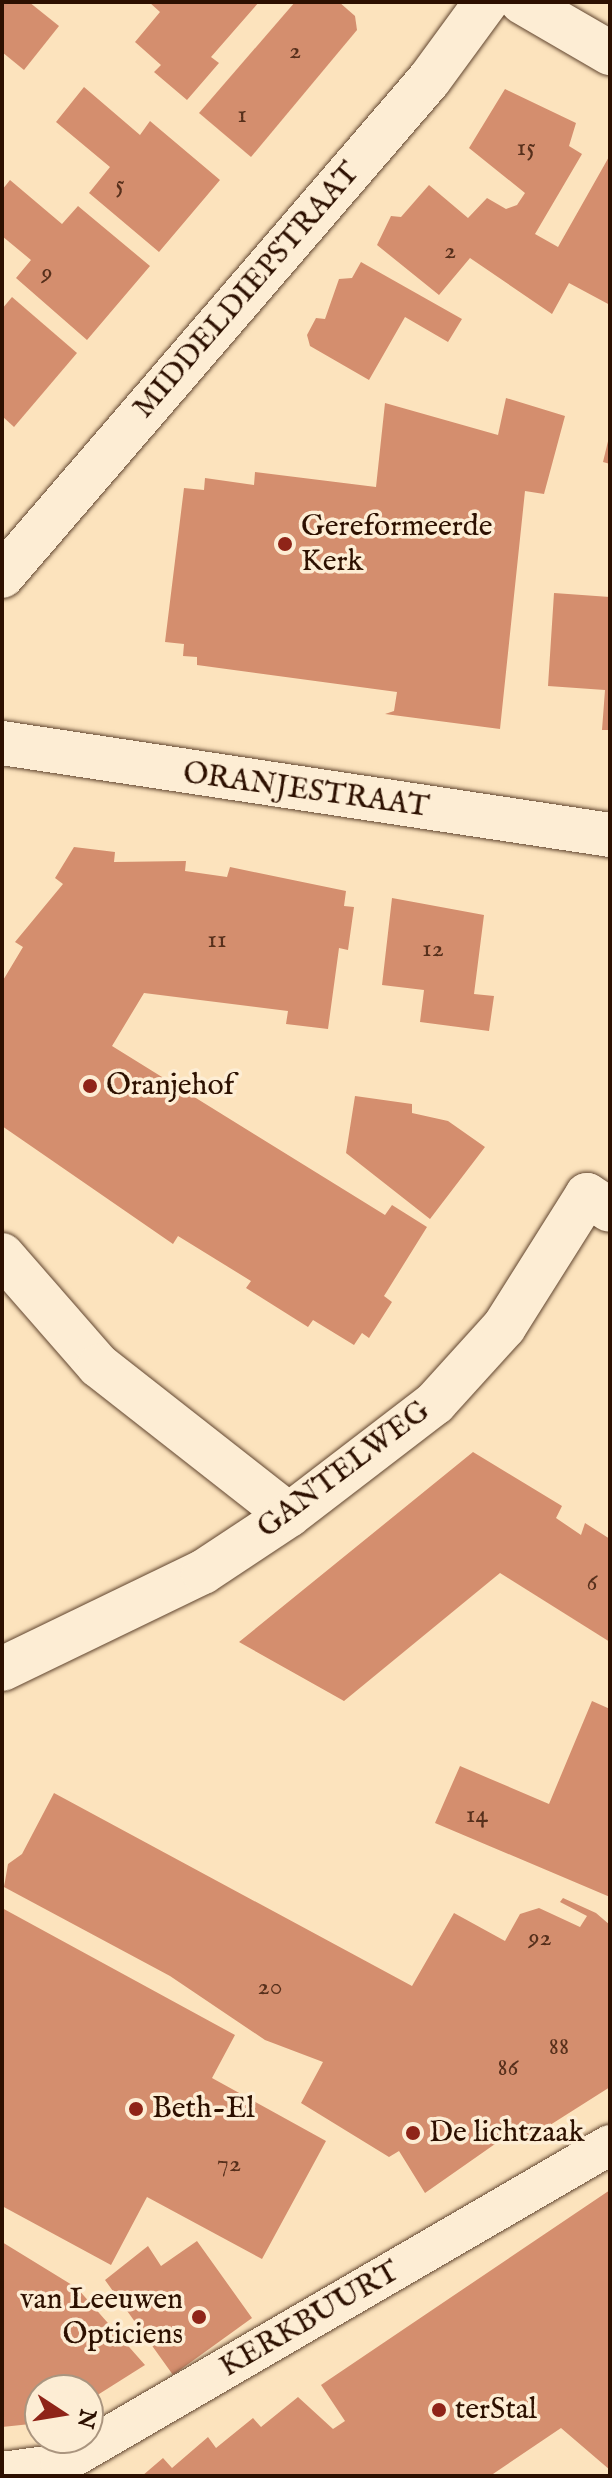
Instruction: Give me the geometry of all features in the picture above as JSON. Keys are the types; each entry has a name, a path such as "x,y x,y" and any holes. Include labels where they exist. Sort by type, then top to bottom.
{"street":[{"name":"MIDDELDIEPSTRAAT","path":"2,576 429,80 486,2"},
{"path":"522,2 610,53"},
{"name":"ORANJESTRAAT","path":"2,743 610,835"},
{"name":"GANTELWEG","path":"2,1669 203,1572 289,1515 435,1403 504,1327 587,1195 610,1210"},
{"path":"2,1255 99,1366 289,1515"},
{"name":"KERKBUURT","path":"2,2472 61,2464 610,2145"}],"building":[{"path":"2,2 29,2 59,26 24,70 2,52"},
{"path":"149,2 259,2 211,57 219,63 187,100 154,72 161,65 135,42 160,12"},
{"path":"295,2 339,2 355,16 357,30 251,157 199,113"},
{"path":"84,87 140,135 150,121 220,180 159,252 89,193 110,167 56,122"},
{"path":"505,89 576,123 569,146 582,154 535,234 558,247 610,155 610,305 569,283 552,314 470,258 439,295 377,245 391,216 401,217 429,185 468,218 487,198 506,209 517,205 525,193 469,148"},
{"path":"10,180 62,224 78,206 150,266 87,340 16,278 31,260 2,236 2,190"},
{"path":"361,262 462,319 448,342 405,317 369,380 310,346 307,335 316,318 325,319 339,279 352,278"},
{"path":"12,297 77,353 14,427 2,416 2,309"},
{"path":"506,398 565,416 544,494 525,491 500,729 385,714 394,711 397,692 197,665 197,657 183,656 184,644 165,642 184,488 204,490 205,478 254,485 255,472 376,487 385,403 498,435"},
{"path":"610,437 610,464 603,462"},
{"path":"554,593 610,597 610,730 602,730 605,690 548,686"},
{"name":"Oranjehof","path":"74,847 115,852 114,862 186,861 185,871 227,877 230,867 346,891 344,906 354,907 348,950 339,948 328,1029 286,1024 288,1011 144,993 112,1046 385,1215 392,1205 427,1227 384,1296 392,1302 369,1338 362,1333 354,1345 313,1320 308,1327 246,1288 251,1281 178,1236 173,1244 2,1126 2,982 23,947 15,942 63,884 55,878"},
{"path":"392,898 484,915 474,994 494,996 489,1031 420,1022 424,990 382,985"},
{"path":"355,1096 412,1104 412,1113 448,1121 485,1147 430,1219 346,1153"},
{"path":"473,1452 562,1506 556,1518 581,1535 585,1523 610,1539 610,1642 500,1573 344,1701 239,1642"},
{"path":"592,1701 610,1709 610,1897 435,1823 460,1766 549,1804"},
{"path":"54,1793 412,1986 454,1913 505,1941 520,1914 539,1908 580,1927 587,1916 560,1902 563,1898 596,1913 610,1925 610,2087 528,2139 518,2128 425,2193 399,2151 389,2157 301,2103 323,2062 265,2040 170,1976 4,1887 8,1864 22,1854"},
{"name":"Beth-El","path":"2,1908 235,2035 212,2078 326,2141 262,2259 147,2197 111,2265 2,2206"},
{"path":"610,2190 610,2470 561,2428 490,2476 142,2476 163,2458 172,2468 208,2437 216,2448 253,2418 261,2427 298,2397 333,2429 345,2421 321,2385"},
{"path":"197,2241 252,2318 173,2375 105,2280 148,2246 161,2266"},
{"path":"2,2242 77,2288 145,2365 104,2391 104,2374 24,2374 24,2425 2,2427"}],"place":[{"name":"Gereformeerde Kerk","path":"285,544"},
{"name":"Oranjehof","path":"90,1086"},
{"name":"Beth-El","path":"136,2109"},
{"name":"De lichtzaak","path":"413,2133"},
{"name":"van Leeuwen Opticiens","path":"199,2317"},
{"name":"terStal","path":"439,2410"}]}
